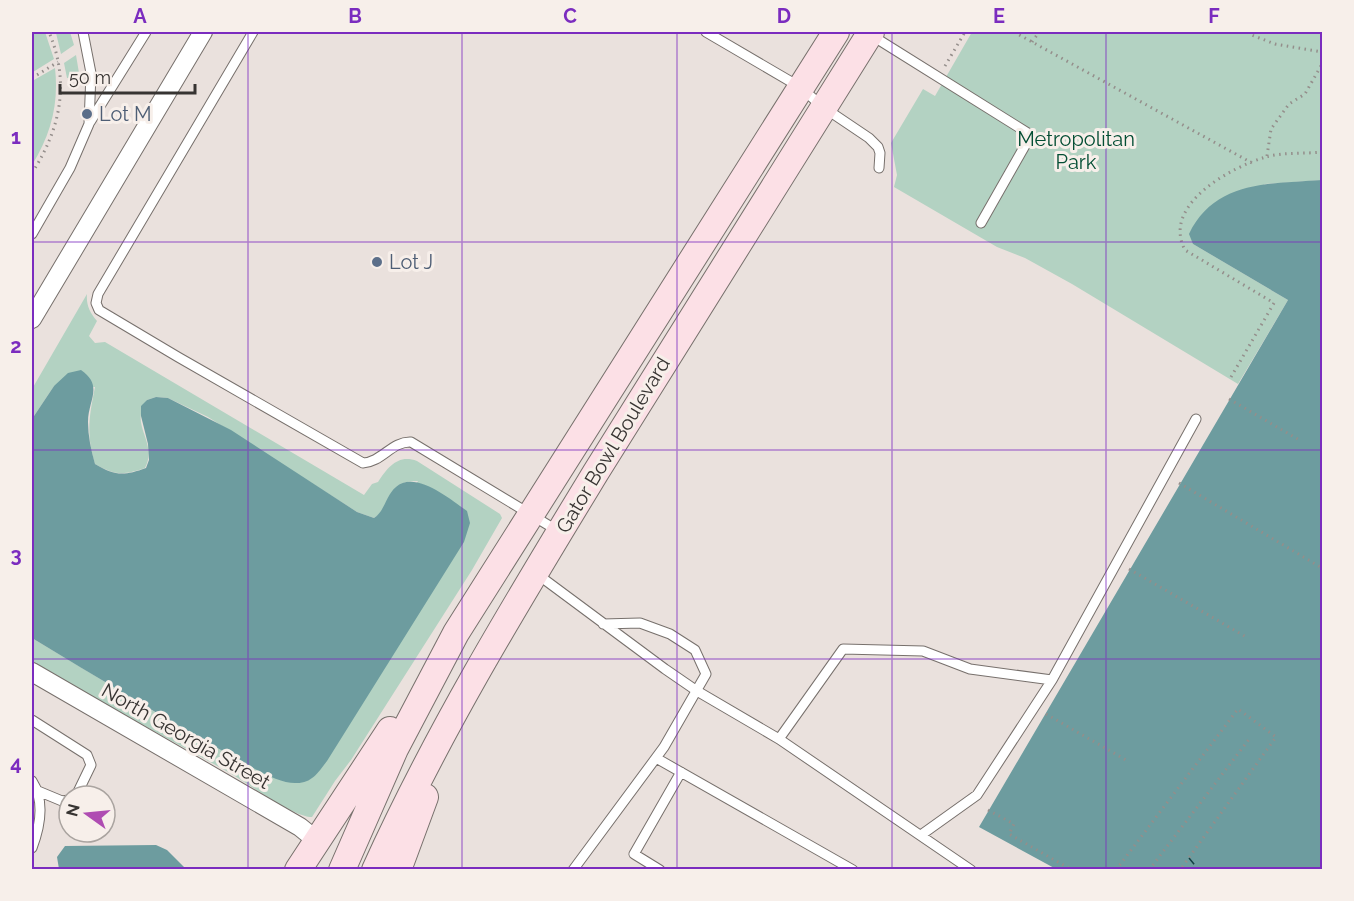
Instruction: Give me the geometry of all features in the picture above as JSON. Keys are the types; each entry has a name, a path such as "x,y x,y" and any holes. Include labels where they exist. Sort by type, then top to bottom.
{"main road":[{"name":"Gator Bowl Boulevard","path":"342,870 395,749 456,633 836,32"},
{"name":"Gator Bowl Boulevard","path":"375,870 412,792 462,697 535,573 708,289 870,33"},
{"path":"298,870 456,633"},
{"path":"398,870 462,697"},
{"path":"316,840 316,870"}],"street":[{"path":"32,320 203,32"},
{"name":"North Georgia Street","path":"32,672 300,827 316,840"}],"lane":[{"path":"83,32 91,73 89,124"},
{"path":"32,234 70,168 89,124 146,32"},
{"path":"254,32 98,294 96,303 99,310 363,463 370,462 398,444 411,442 560,532"},
{"path":"706,32 800,87 823,107 874,142 880,153 879,168"},
{"path":"870,33 1031,135 981,223"},
{"path":"921,835 977,795 1052,680 1196,419"},
{"path":"535,573 643,654 698,691 779,739 971,870"},
{"path":"573,870 656,758 698,691 706,674 695,650 670,634 640,623 603,624"},
{"path":"779,739 843,650 922,651 970,669 1052,680"},
{"path":"32,720 87,755 91,765 82,784"},
{"path":"656,758 853,870"},
{"path":"660,870 634,854 681,772"},
{"path":"32,781 38,791 40,804 32,848"},
{"path":"38,791 57,799"}],"path":[{"path":"32,172 47,149 56,125 60,99 61,75 50,32"},
{"path":"1014,32 1252,163"},
{"path":"1032,42 1039,32"},
{"path":"1248,32 1275,44 1323,52"},
{"path":"32,78 58,62"},
{"path":"1267,156 1271,129 1289,104 1305,94 1323,64"},
{"path":"1231,377 1274,303 1185,250 1179,240 1183,216 1192,201 1216,179 1267,156 1323,152"},
{"path":"1229,399 1301,441"},
{"path":"1179,483 1323,568"},
{"path":"1129,569 1248,638"},
{"path":"1116,870 1238,709 1276,737 1180,870"},
{"path":"1045,713 1126,760"},
{"path":"1149,870 1250,738"},
{"path":"988,810 1014,824 1009,834 1072,870"}],"green space":[{"path":"32,32 45,32 54,59 33,72"},
{"path":"70,32 74,45 61,54 56,33"},
{"name":"Metropolitan Park","path":"972,32 1322,32 1322,180 1265,184 1193,244 1288,300 1238,384 1072,284 1025,258 997,247 894,187 897,175 891,143 923,89 935,96"},
{"path":"76,55 79,73 77,77 67,78 64,63"},
{"path":"55,68 56,94 52,118 44,142 32,165 34,80"},
{"path":"87,294 89,309 97,321 89,336 95,343 105,342 364,495 394,463 410,459 417,461 500,514 502,518 472,570 312,817 282,805 228,772 32,662 32,638 241,761 418,481 407,482 394,489 385,507 374,518 357,512 208,417 168,398 156,397 147,400 141,414 149,453 145,468 120,473 109,471 95,464 90,444 89,425 95,387 54,386 32,419 32,389"}],"water":[{"path":"1322,180 1322,869 1056,869 979,827 1288,300 1193,244 1189,234 1200,216 1213,203 1229,194 1264,185"},
{"path":"81,370 92,382 93,388 88,422 95,464 108,471 125,473 146,468 149,460 148,444 141,416 141,406 147,400 156,397 168,398 231,430 357,512 374,518 396,487 413,482 432,488 467,511 470,523 464,542 327,761 310,780 301,783 287,782 261,772 32,638 32,419 54,386 68,373"},
{"path":"156,845 167,850 186,869 59,869 57,857 65,846"}],"ferry route":[{"path":"1189,858 1199,870"}],"place":[{"name":"Lot M","path":"87,114"},
{"name":"Lot J","path":"377,262"}]}
